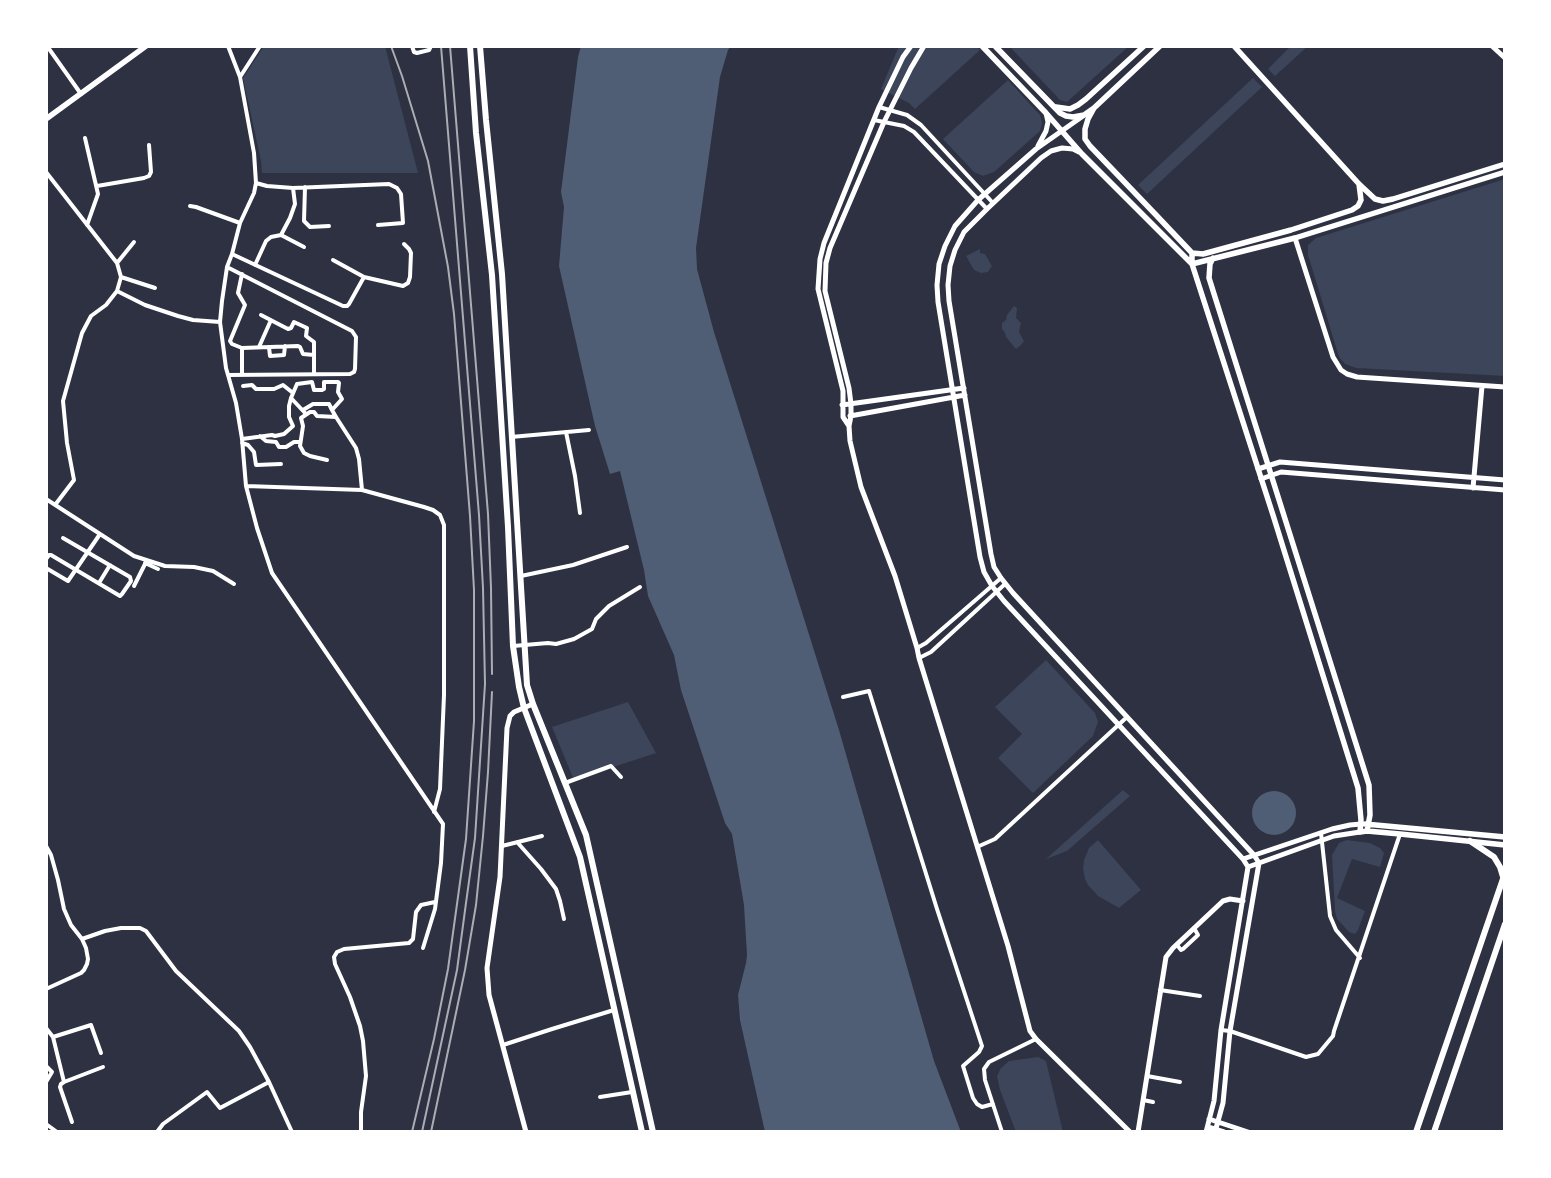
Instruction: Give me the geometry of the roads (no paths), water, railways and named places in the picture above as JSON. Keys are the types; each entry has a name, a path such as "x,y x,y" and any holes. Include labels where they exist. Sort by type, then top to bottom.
{"main road":[{"path":"46,119 146,46"},
{"path":"470,46 476,132 492,275 506,481 513,646 519,687 524,708 580,856 642,1132"},
{"path":"480,46 502,274 527,685 586,835 653,1132"},
{"path":"982,46 1082,154 1192,264"},
{"path":"995,46 1054,107 1066,116 1073,117 1084,115 1094,108 1160,46"},
{"path":"1054,107 1070,109 1078,105 1144,46"},
{"path":"1234,46 1359,184 1375,199 1383,201 1505,164"},
{"path":"1094,108 1084,129 1090,146 1192,253 1203,254 1291,230 1352,210 1362,200 1359,184"},
{"path":"476,132 486,120"},
{"path":"1192,264 1295,238 1505,172"},
{"path":"1192,253 1192,264 1358,788 1360,832 1367,831 1505,845"},
{"path":"1213,258 1210,264 1209,278 1369,785 1370,815 1367,831"},
{"path":"492,275 502,274"},
{"path":"498,372 507,370"},
{"path":"501,416 510,416"},
{"path":"506,481 514,480"},
{"path":"519,687 527,685"},
{"path":"1361,824 1401,826 1505,838"},
{"path":"1416,1132 1504,875 1494,857 1470,841"},
{"path":"1434,1132 1505,924"},
{"path":"614,1010 626,1006"}],"street":[{"path":"47,46 81,94"},
{"path":"228,46 240,77 254,153 256,183 254,193 240,223 227,267 220,322 226,368 236,403 246,486 272,573 442,824 435,902 423,948"},
{"path":"240,77 260,46"},
{"path":"412,46 414,52 417,53 429,50 430,46"},
{"path":"849,426 843,417 843,391 818,290 820,259 824,243 879,107 910,46"},
{"path":"924,46 889,110 830,248 826,262 825,291 849,388 851,404 850,441 861,487 895,576 918,648 919,658 1008,946 1030,1031 1130,1132"},
{"path":"1492,46 1505,58"},
{"path":"879,107 907,115 921,125 993,203"},
{"path":"1036,149 1046,131 1048,122 1046,113"},
{"path":"1084,115 1036,149 978,200 955,226 939,264 937,285 940,311 984,572 997,592 1243,859 1248,867 1220,1030 1214,1101 1207,1129 1224,1132"},
{"path":"874,120 904,126 914,132 987,209"},
{"path":"85,138 98,194 87,225"},
{"path":"97,186 149,176 151,172 149,145"},
{"path":"1082,154 1068,148 1051,151 1041,158 964,232 950,266 948,285 951,309 994,567 1005,584 1254,855 1259,863 1230,1031 1224,1103 1216,1130"},
{"path":"46,172 117,264 121,277 116,291 106,305 91,316 82,333 63,401 67,444 74,480 56,505"},
{"path":"256,183 293,188 389,184 397,188 401,194 403,223 378,225"},
{"path":"281,235 295,204 293,188"},
{"path":"304,188 304,221 310,227 329,226"},
{"path":"190,206 196,206 240,223"},
{"path":"255,264 266,241 271,237 281,235 304,247"},
{"path":"1295,238 1333,357 1341,370 1354,377 1505,387"},
{"path":"117,264 134,242"},
{"path":"333,260 364,278 403,286 408,283 410,277 411,253 404,244"},
{"path":"232,254 343,306 349,304 364,278"},
{"path":"227,267 297,301 355,334 356,337 356,369 350,374 228,375"},
{"path":"242,274 238,292 245,305 230,341 232,344 242,348 298,346 303,354 314,355"},
{"path":"121,277 155,288"},
{"path":"116,291 145,305 178,316 193,320 220,322"},
{"path":"940,311 951,309"},
{"path":"261,315 288,328 291,328 294,322 306,327 306,336 314,342 314,374"},
{"path":"259,347 271,320"},
{"path":"269,347 270,356 284,355 285,346"},
{"path":"242,348 242,375"},
{"path":"293,426 289,417 288,406 298,383 312,382 314,390 322,390 324,389 324,382 338,382 340,385 338,392 342,400 332,410"},
{"path":"243,386 252,385 258,389 274,388 283,385 305,412"},
{"path":"1473,488 1482,386"},
{"path":"842,405 964,388"},
{"path":"843,417 965,395"},
{"path":"242,441 260,436 266,441 275,439 293,426 314,404 329,404 356,448 362,490"},
{"path":"305,412 313,412 317,416 336,418"},
{"path":"301,418 304,426 300,446 304,453 327,460"},
{"path":"511,437 589,430"},
{"path":"566,432 580,513"},
{"path":"275,439 279,447 286,447 292,442 300,442"},
{"path":"242,441 254,452 256,465 281,464"},
{"path":"1258,470 1280,462 1505,480"},
{"path":"1261,479 1281,472 1505,490"},
{"path":"246,486 362,490 433,510 440,515 444,525 444,695 440,790 434,812"},
{"path":"46,499 134,556 158,569"},
{"path":"46,568 68,582 100,534"},
{"path":"46,559 52,554 120,596 122,594 131,580 130,577 63,538"},
{"path":"521,576 572,566 627,547"},
{"path":"146,562 165,566 194,567 213,572 234,584"},
{"path":"134,586 146,562"},
{"path":"99,583 110,565"},
{"path":"918,648 1001,578"},
{"path":"919,658 931,652 1005,584"},
{"path":"513,646 563,643 574,639 592,629 596,619 609,606 640,587"},
{"path":"843,697 869,691 937,910 982,1046 979,1052 963,1066 973,1098 977,1104 982,1107 993,1104"},
{"path":"526,1132 489,995 487,968 500,877 507,728 510,716 514,712 533,704"},
{"path":"977,846 995,839 1127,717"},
{"path":"565,783 611,766 621,777"},
{"path":"1243,859 1321,833 1361,824"},
{"path":"1220,1030 1230,1031 1306,1057 1318,1054 1332,1036 1360,958 1401,826"},
{"path":"1248,867 1334,836 1360,832"},
{"path":"1321,833 1330,916 1336,930 1360,958"},
{"path":"502,846 542,836"},
{"path":"517,842 556,889 564,919"},
{"path":"46,846 51,855 64,910 71,925 82,939 88,959 84,970 46,988"},
{"path":"1138,1132 1166,957 1176,945 1223,902 1230,899 1243,901"},
{"path":"361,1132 360,1112 366,1076 363,1041 350,997 335,964 334,957 337,952 344,949 409,943 413,939 416,912 421,904 435,902"},
{"path":"82,939 120,928 140,928 146,931 176,971 239,1031 269,1082 292,1132"},
{"path":"1160,990 1200,996"},
{"path":"503,1045 614,1010"},
{"path":"53,1037 90,1025 101,1053"},
{"path":"46,1028 53,1037 64,1082"},
{"path":"1002,1132 984,1080 984,1069 989,1062 1036,1039"},
{"path":"46,1066 52,1072 46,1082"},
{"path":"72,1122 60,1087 61,1084 103,1067"},
{"path":"1147,1076 1180,1082"},
{"path":"157,1132 163,1124 207,1092 220,1108 269,1082"},
{"path":"600,1097 632,1092"},
{"path":"1143,1100 1152,1102"},
{"path":"1209,1119 1248,1132"},
{"path":"46,1124 56,1132"}],"railway":[{"path":"391,46 428,161 448,267 454,314 474,590 474,721 466,839 448,969 412,1132"},
{"path":"422,1132 457,970 475,838 485,684 479,515 441,46"},
{"path":"450,46 488,514 492,674"},
{"path":"431,1132 465,970 476,905 488,772 492,692"}]}
